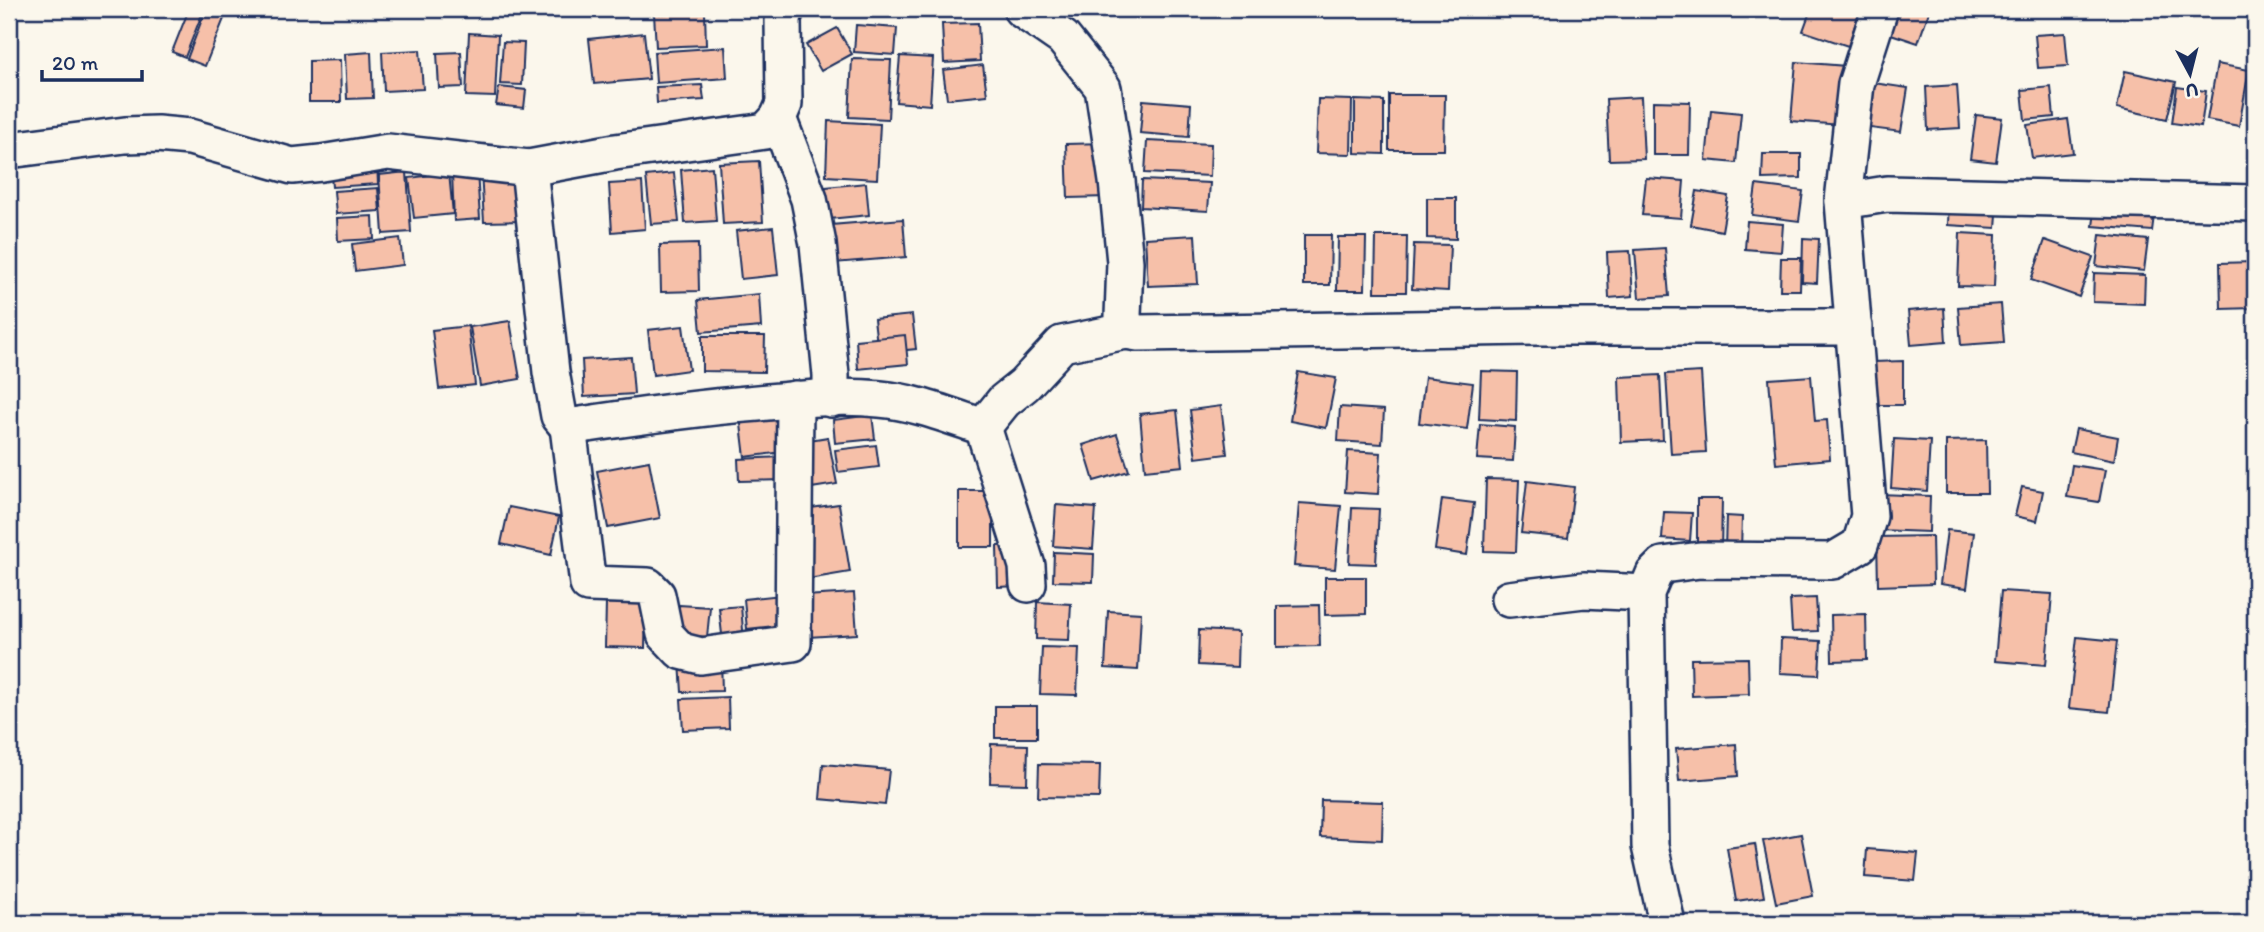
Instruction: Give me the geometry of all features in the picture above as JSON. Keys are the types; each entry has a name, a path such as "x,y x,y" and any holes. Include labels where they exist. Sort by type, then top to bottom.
{"street":[{"path":"9,150 125,135 157,134 190,137 292,166 388,152 529,168 615,152 766,131 778,118 784,104 783,19 786,9"},
{"path":"1021,9 1063,38 1103,88 1117,181 1125,262 1123,316 1126,331"},
{"path":"1667,923 1650,846 1646,593 1654,575 1664,565 1700,560 1833,561 1860,545 1869,516 1843,201 1856,84 1880,9"},
{"path":"778,118 809,199 818,244 831,399"},
{"path":"529,168 551,372 559,416 568,426 588,584 648,586 657,595 666,634 681,651 701,656 793,643 795,399"},
{"path":"1843,201 1887,194 2255,203"},
{"path":"983,427 1003,401 1024,385 1062,344 1126,331 1150,333 1540,327 1854,327"},
{"path":"568,426 679,410 795,399 881,399 923,408 983,427"},
{"path":"983,427 1027,566 1028,584"},
{"path":"1509,599 1584,590 1646,593"}],"building":[{"path":"189,9 204,9 185,57 172,52"},
{"path":"206,9 225,16 205,66 187,59"},
{"path":"1811,9 1860,10 1848,46 1803,31"},
{"path":"1892,9 1930,9 1918,43 1885,32"},
{"path":"705,12 706,45 656,47 654,14"},
{"path":"978,23 980,61 944,63 942,24"},
{"path":"856,25 897,28 895,55 854,52"},
{"path":"837,28 852,54 821,71 806,45"},
{"path":"469,33 498,35 495,97 466,96"},
{"path":"644,33 649,79 594,84 589,39"},
{"path":"2065,33 2068,66 2038,68 2035,35"},
{"path":"503,42 524,43 522,85 500,84"},
{"path":"725,47 727,78 656,83 654,52"},
{"path":"420,50 423,89 384,91 382,52"},
{"path":"371,52 373,98 347,99 345,54"},
{"path":"461,52 463,87 439,88 437,53"},
{"path":"900,56 933,58 930,105 896,102"},
{"path":"852,59 891,60 888,119 849,117"},
{"path":"340,60 341,102 309,102 309,61"},
{"path":"1796,62 1846,66 1841,125 1791,121"},
{"path":"2217,64 2249,70 2239,126 2207,120"},
{"path":"983,65 987,95 947,99 943,70"},
{"path":"2125,71 2176,82 2167,119 2117,108"},
{"path":"1860,81 1908,88 1901,132 1854,126"},
{"path":"702,85 704,100 657,103 656,87"},
{"path":"1957,85 1960,128 1928,130 1926,87"},
{"path":"499,87 526,90 524,108 496,105"},
{"path":"2051,87 2054,117 2025,120 2022,90"},
{"path":"2177,87 2206,91 2201,127 2172,123"},
{"path":"1389,95 1445,95 1444,150 1389,150"},
{"path":"1641,97 1644,159 1609,160 1606,99"},
{"path":"1318,99 1352,100 1351,154 1316,153"},
{"path":"1143,100 1191,104 1189,137 1140,133"},
{"path":"1355,100 1384,101 1384,154 1355,153"},
{"path":"1653,101 1690,102 1689,155 1653,155"},
{"path":"1711,110 1741,113 1736,163 1706,160"},
{"path":"1976,115 2002,118 1996,162 1970,159"},
{"path":"2068,119 2073,153 2032,158 2027,125"},
{"path":"828,121 880,124 877,179 826,176"},
{"path":"1147,141 1211,144 1210,176 1145,173"},
{"path":"1106,143 1108,197 1068,198 1066,144"},
{"path":"1763,154 1801,154 1801,178 1762,179"},
{"path":"759,161 763,222 723,224 719,163"},
{"path":"377,162 378,184 332,187 330,165"},
{"path":"712,167 716,221 685,223 681,170"},
{"path":"522,169 524,221 484,222 481,171"},
{"path":"477,171 480,219 454,221 452,173"},
{"path":"407,172 411,232 383,234 379,175"},
{"path":"449,173 453,214 414,218 409,178"},
{"path":"674,173 679,222 651,224 646,176"},
{"path":"1646,178 1684,181 1681,218 1642,215"},
{"path":"1142,180 1210,183 1208,211 1141,207"},
{"path":"642,182 645,229 612,232 609,184"},
{"path":"866,183 869,215 819,220 816,188"},
{"path":"1756,185 1803,191 1799,221 1752,215"},
{"path":"378,188 380,211 336,214 334,191"},
{"path":"1697,191 1728,196 1722,231 1691,225"},
{"path":"1949,197 1998,201 1996,228 1948,225"},
{"path":"1427,198 1456,198 1456,239 1427,238"},
{"path":"2096,204 2155,208 2152,231 2093,226"},
{"path":"373,216 374,239 338,241 337,218"},
{"path":"903,219 906,257 834,263 831,225"},
{"path":"1747,221 1783,224 1781,252 1745,249"},
{"path":"773,227 778,275 741,279 736,231"},
{"path":"1960,233 1996,235 1994,287 1958,286"},
{"path":"1195,235 1198,284 1148,286 1145,238"},
{"path":"1304,235 1331,235 1330,285 1304,285"},
{"path":"2100,235 2148,240 2144,271 2096,266"},
{"path":"1376,236 1407,236 1406,292 1375,292"},
{"path":"1338,237 1366,237 1365,290 1337,290"},
{"path":"400,238 403,265 355,271 352,244"},
{"path":"1803,238 1819,239 1817,283 1802,282"},
{"path":"2045,240 2093,257 2079,297 2031,280"},
{"path":"698,244 699,291 661,292 660,245"},
{"path":"1414,244 1450,245 1448,291 1412,289"},
{"path":"1665,248 1669,296 1639,298 1635,250"},
{"path":"1630,251 1633,296 1609,298 1607,252"},
{"path":"1781,258 1801,258 1800,290 1780,290"},
{"path":"2253,262 2254,308 2221,309 2220,263"},
{"path":"2094,273 2145,275 2144,304 2093,302"},
{"path":"759,294 761,327 701,332 698,300"},
{"path":"2001,304 2004,342 1961,345 1958,307"},
{"path":"1944,308 1946,342 1911,345 1908,311"},
{"path":"912,315 916,349 878,353 874,319"},
{"path":"510,321 520,379 480,386 470,327"},
{"path":"468,326 475,385 439,389 432,330"},
{"path":"683,326 689,370 653,375 648,330"},
{"path":"905,335 908,364 858,369 856,340"},
{"path":"702,336 765,336 764,372 702,371"},
{"path":"631,357 634,394 584,397 582,360"},
{"path":"1903,361 1903,405 1873,405 1873,362"},
{"path":"1481,371 1517,372 1516,421 1479,419"},
{"path":"1298,372 1336,378 1326,428 1290,421"},
{"path":"1701,372 1706,452 1671,454 1666,374"},
{"path":"1660,375 1663,440 1621,442 1619,377"},
{"path":"1811,376 1815,421 1827,420 1830,459 1776,464 1769,379"},
{"path":"1425,377 1473,383 1467,429 1419,423"},
{"path":"1221,406 1227,454 1196,458 1190,410"},
{"path":"1340,407 1384,410 1382,444 1338,441"},
{"path":"785,410 791,451 745,457 740,416"},
{"path":"1177,410 1183,466 1145,470 1140,414"},
{"path":"872,415 875,439 835,443 833,420"},
{"path":"1480,424 1515,427 1513,461 1477,459"},
{"path":"2076,429 2118,437 2114,461 2071,452"},
{"path":"1117,434 1129,471 1094,481 1083,445"},
{"path":"828,437 837,484 805,489 797,442"},
{"path":"1894,439 1930,441 1927,491 1891,488"},
{"path":"1986,440 1987,493 1946,493 1946,441"},
{"path":"876,445 879,467 838,472 835,450"},
{"path":"1348,451 1381,453 1378,494 1345,492"},
{"path":"783,457 784,480 739,481 738,459"},
{"path":"649,461 660,518 608,528 597,471"},
{"path":"2072,465 2105,470 2099,502 2067,497"},
{"path":"1486,479 1519,480 1516,552 1484,551"},
{"path":"1527,481 1574,487 1568,538 1521,533"},
{"path":"2022,487 2043,491 2037,521 2015,516"},
{"path":"959,491 993,491 993,547 959,547"},
{"path":"1879,494 1930,496 1929,532 1877,530"},
{"path":"1442,499 1474,503 1467,555 1435,550"},
{"path":"1697,499 1722,499 1721,553 1697,552"},
{"path":"1299,503 1341,506 1335,569 1294,566"},
{"path":"839,504 850,572 808,579 797,510"},
{"path":"1056,505 1096,508 1093,549 1053,546"},
{"path":"509,507 559,517 551,555 501,544"},
{"path":"1352,508 1379,509 1376,564 1349,563"},
{"path":"1664,512 1692,513 1690,541 1662,539"},
{"path":"1726,516 1742,517 1741,550 1725,549"},
{"path":"1947,530 1974,533 1967,588 1940,584"},
{"path":"1932,536 1933,584 1878,586 1877,537"},
{"path":"1016,545 1018,586 998,587 997,546"},
{"path":"1054,552 1094,554 1093,582 1053,581"},
{"path":"1325,577 1366,577 1366,614 1325,615"},
{"path":"2001,591 2052,594 2046,665 1995,661"},
{"path":"854,593 857,634 808,637 805,596"},
{"path":"781,595 784,625 747,629 744,599"},
{"path":"1816,598 1818,631 1792,632 1790,599"},
{"path":"1037,602 1071,604 1069,640 1036,639"},
{"path":"606,603 646,604 645,648 605,647"},
{"path":"679,605 710,607 707,637 676,634"},
{"path":"1319,605 1320,646 1277,647 1277,606"},
{"path":"741,606 744,642 723,643 719,608"},
{"path":"1108,611 1141,613 1138,670 1105,668"},
{"path":"1866,614 1867,660 1832,661 1831,615"},
{"path":"1199,630 1238,632 1237,667 1198,665"},
{"path":"2077,637 2117,641 2109,712 2069,708"},
{"path":"1781,639 1821,641 1819,675 1780,673"},
{"path":"1042,647 1079,648 1077,695 1040,694"},
{"path":"1748,658 1749,694 1692,696 1691,659"},
{"path":"721,659 722,691 682,692 680,662"},
{"path":"728,697 729,728 683,730 681,699"},
{"path":"995,706 1037,706 1037,738 995,738"},
{"path":"991,744 1028,745 1027,784 990,783"},
{"path":"1736,744 1738,776 1679,781 1676,749"},
{"path":"823,764 889,770 885,805 820,799"},
{"path":"1039,764 1100,765 1099,798 1038,797"},
{"path":"1321,800 1383,802 1382,840 1320,837"},
{"path":"1801,834 1813,896 1776,903 1763,841"},
{"path":"1755,844 1764,897 1736,901 1727,848"},
{"path":"1867,849 1918,853 1915,881 1865,877"}]}
